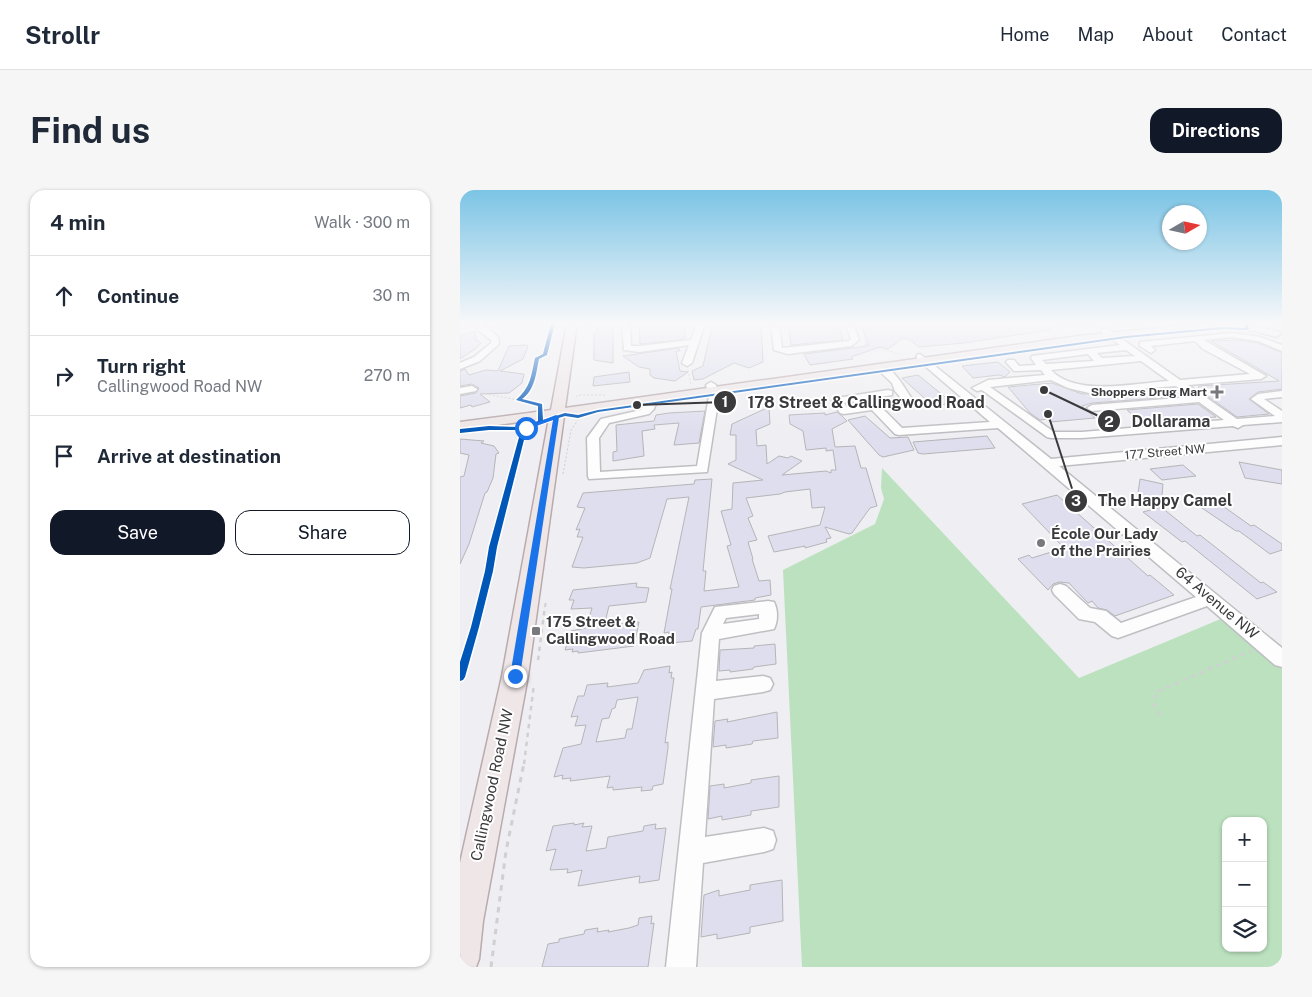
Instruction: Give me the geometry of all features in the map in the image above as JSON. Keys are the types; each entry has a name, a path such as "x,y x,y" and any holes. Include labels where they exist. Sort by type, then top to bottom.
{"main road":[{"name":"Callingwood Road NW","path":"460,959 462,927 515,676 566,359"},
{"path":"460,426 612,402 921,359"},
{"path":"562,385 565,394 574,398 612,402 652,400 712,388 880,367 922,359"},
{"path":"552,443 585,411 612,402"},
{"path":"460,419 540,409 557,412"}],"street":[{"path":"460,366 476,359"},
{"path":"687,363 689,359"},
{"name":"64 Avenue NW","path":"923,359 1282,658"},
{"path":"1027,359 1011,362 1017,369 1049,372"},
{"path":"1036,359 1049,372 1071,386 1089,390 1260,376 1229,359"},
{"path":"960,390 984,387 988,383 1020,380 1016,375 1049,372 1096,364 1100,361 1126,359"},
{"path":"1146,359 1264,443"},
{"path":"984,387 1050,435 1077,436 1119,431 1282,419 1280,414 1256,399 1262,396 1282,394"},
{"path":"652,400 649,409 645,412 605,421 593,438 594,476 703,469 712,388"},
{"path":"460,391 472,389"},
{"path":"874,406 844,412 837,401 900,391"},
{"path":"1099,414 1110,407 1202,399"},
{"path":"1110,407 1136,430"},
{"path":"1104,458 1065,427 1109,423 1119,431"},
{"name":"177 Street NW","path":"1049,463 1282,442"},
{"path":"1060,590 1085,614 1100,616 1118,631 1210,598"},
{"path":"681,967 705,691 712,633"},
{"path":"705,691 763,684"}],"lane":[{"path":"874,406 908,400 900,391 897,382 880,367"},
{"path":"874,406 899,432 1002,424"},
{"path":"691,852 764,840"}],"path":[{"path":"687,363 691,385"},
{"path":"472,389 540,405 540,409"},
{"path":"518,400 526,396"},
{"path":"557,412 580,417 571,430 566,465 561,477"},
{"path":"1160,715 1154,705 1156,692 1253,650"},
{"path":"491,967 506,851 522,780 534,684"}],"green space":[{"path":"882,468 1079,678 1223,618 1282,669 1282,967 802,967 783,570 875,524 884,499 881,488"}],"building":[{"path":"503,359 523,359 500,371 524,374 522,383 509,393 480,394 490,402 460,408 460,396 476,393 479,388 472,384 460,386 460,371 465,369 469,375 486,370 498,371"},
{"path":"613,359 613,363 594,360"},
{"path":"628,359 678,359 680,371 688,372 675,381 654,378 650,375 650,369 639,367"},
{"path":"705,359 763,359 763,362 749,368 734,363 703,379 694,380 692,371 703,366"},
{"path":"807,359 851,359 810,365"},
{"path":"1242,359 1282,359 1282,389 1258,392 1249,399 1269,414 1237,417 1198,389 1199,386 1279,381"},
{"path":"998,362 1010,372 1005,377 999,375 973,378 962,366"},
{"path":"629,372 630,382 593,386 594,377"},
{"path":"918,375 950,401 948,401 950,403 932,405 902,378"},
{"path":"1052,383 1082,394 1175,388 1186,396 1092,403 1082,406 1095,418 1050,422 1048,419 1040,420 1030,413 1008,387"},
{"path":"1198,404 1216,417 1141,423 1127,410"},
{"path":"769,407 770,424 756,430 757,446 766,445 767,464 779,456 788,458 791,456 802,461 782,475 826,471 831,473 831,470 836,470 833,450 826,451 826,448 806,450 803,431 790,424 789,415 825,413 825,415 837,412 847,421 832,429 835,447 855,446 861,468 866,468 877,506 870,508 852,533 849,534 825,527 831,538 826,539 827,542 805,548 805,546 774,552 768,536 820,525 825,507 812,508 810,489 746,498 753,516 748,518 757,540 748,542 752,559 759,581 770,580 771,595 755,598 755,600 701,607 698,629 696,629 692,641 670,643 671,637 668,638 669,632 664,633 672,589 670,589 689,497 667,499 650,558 637,563 584,568 572,567 583,537 577,537 580,529 576,530 585,508 577,507 583,493 694,484 695,480 712,479 703,571 706,571 704,591 739,587 727,546 731,545 721,511 732,509 733,483 763,480 728,464 736,460 736,435 730,435 732,424"},
{"path":"705,411 699,443 674,445 679,423 654,425 655,429 642,431 644,456 613,461 613,452 617,451 616,425 654,421 656,415"},
{"path":"865,416 890,438 908,437 914,450 883,457 879,455 848,420"},
{"path":"987,436 995,448 923,454 918,453 913,442"},
{"path":"460,439 484,441 481,443 494,446 499,453 496,454 493,478 485,493 469,544 460,564 460,477 464,476 469,455 460,453"},
{"path":"1239,462 1282,470 1282,484 1245,478"},
{"path":"1183,465 1196,476 1162,480 1150,469"},
{"path":"1140,479 1163,484 1161,506 1137,500"},
{"path":"1057,495 1148,576 1150,575 1174,595 1115,616 1107,610 1098,608 1092,601 1088,603 1069,583 1059,582 1053,584 1048,590 1018,559 1029,555 1032,558 1064,548 1022,504"},
{"path":"1213,499 1251,526 1254,525 1282,544 1282,550 1270,554 1239,531 1236,531 1196,504"},
{"path":"1161,507 1261,583 1263,582 1277,592 1257,599 1185,541 1182,542 1143,512"},
{"path":"637,583 636,587 649,588 646,602 609,606 604,626 639,622 634,646 578,653 578,651 572,652 573,649 565,650 571,631 586,628 592,608 571,609 574,600 569,600 573,590"},
{"path":"775,644 776,664 730,672 730,670 719,671 720,650 754,648 754,646"},
{"path":"670,666 669,673 672,672 671,678 674,678 665,743 668,742 668,748 663,784 653,786 652,790 641,791 642,787 613,790 613,787 607,788 610,776 570,781 571,778 562,779 563,775 554,777 563,748 581,744 586,725 575,726 578,716 571,717 578,696 584,696 587,685 608,683 607,687 638,683 644,670","holes":["638,697 632,729 627,729 625,738 596,742 602,719 609,718 617,700"]},
{"path":"777,712 778,738 753,741 752,744 726,748 726,745 713,747 715,721 728,719 727,722"},
{"path":"779,776 779,807 751,811 751,815 722,820 722,816 708,819 710,786 724,784 724,788 751,783 751,780"},
{"path":"574,823 574,825 584,823 582,827 592,826 586,851 606,848 608,837 643,831 644,826 656,824 655,829 666,828 659,880 639,883 640,876 578,886 582,870 567,873 568,869 550,870 556,849 546,851 553,826"},
{"path":"782,880 783,921 750,927 750,933 717,939 717,934 701,937 704,895 719,890 719,896 750,890 750,885"},
{"path":"652,916 651,924 654,923 648,967 542,967 548,944 559,942 559,939 584,934 585,930 598,928 597,932 609,930 608,932 629,928 638,925 639,918"}],"cycle path":[{"path":"537,359 530,388 518,400 540,405 540,421"},
{"path":"460,431 489,428 519,429 565,414 578,417 598,411 967,359"},
{"path":"460,677 475,627 493,547 524,428"}],"place":[{"name":"Dollarama","path":"1044,390"},
{"name":"Shoppers Drug Mart","path":"1217,392"},
{"name":"178 Street & Callingwood Road","path":"637,405"},
{"name":"The Happy Camel","path":"1048,414"},
{"name":"École Our Lady of the Prairies","path":"1041,543"},
{"name":"175 Street & Callingwood Road","path":"536,631"}],"route":[{"path":"515,676 556,417 540,421 526,428"}]}
